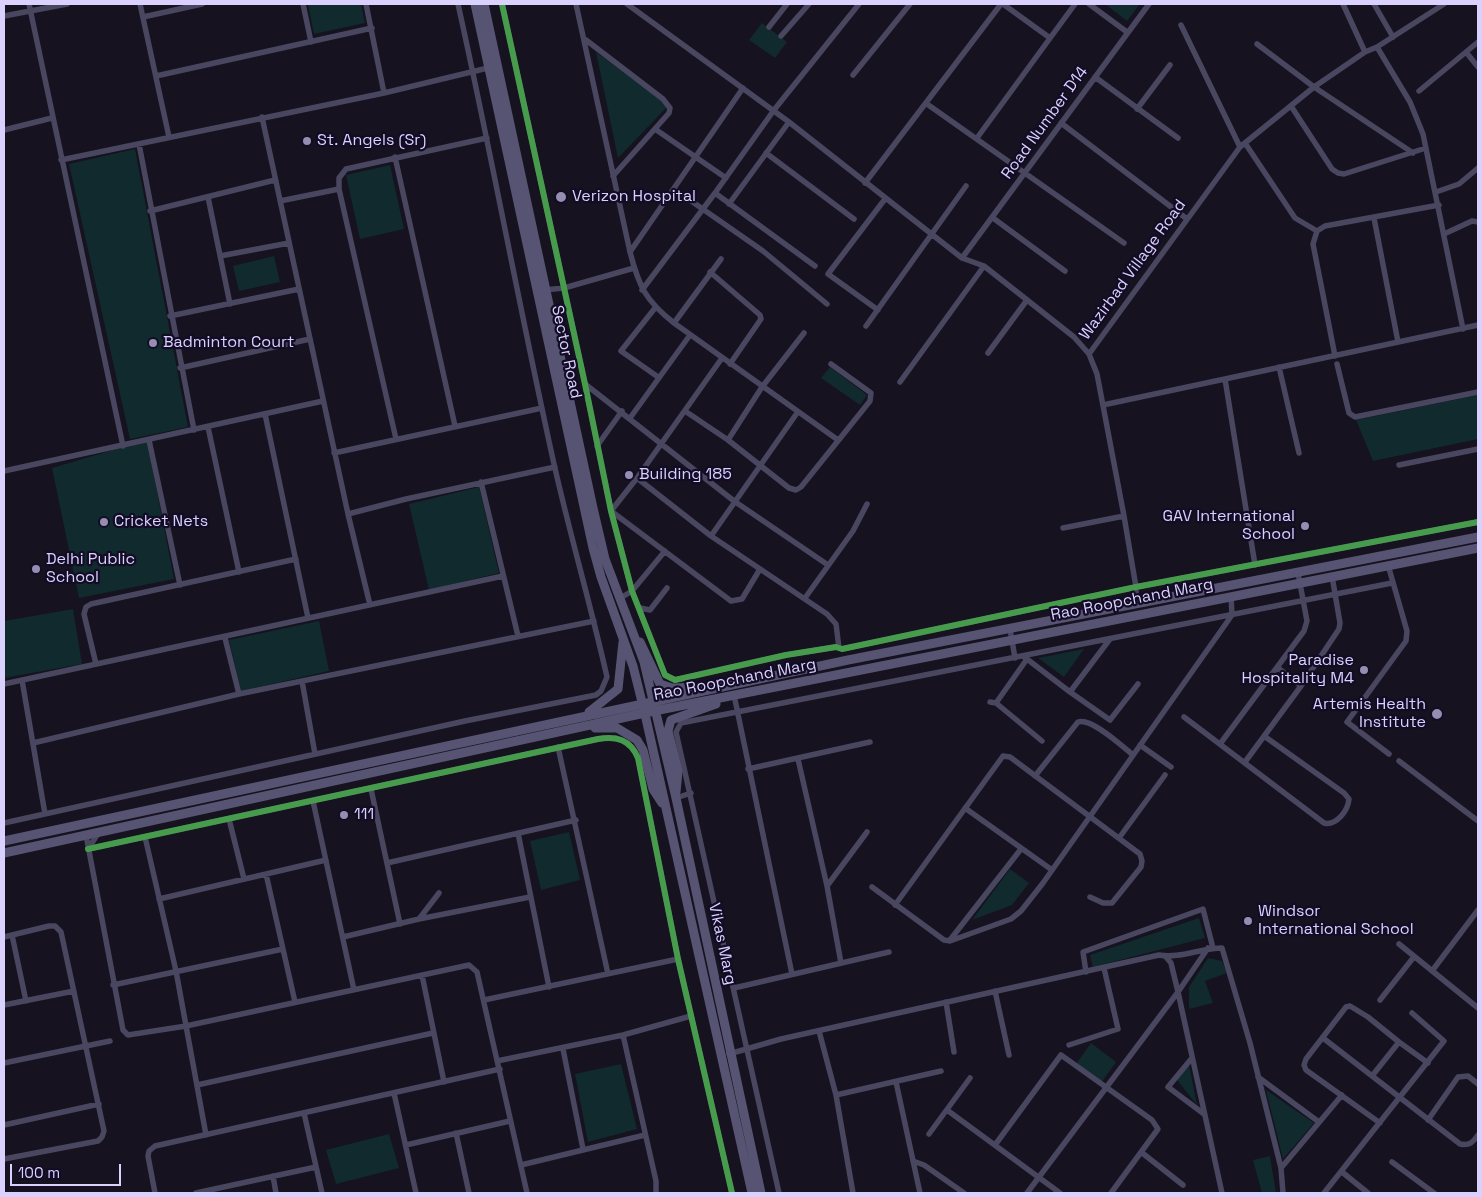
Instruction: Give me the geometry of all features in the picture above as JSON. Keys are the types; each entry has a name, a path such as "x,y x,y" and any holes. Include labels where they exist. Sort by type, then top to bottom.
{"main road":[{"name":"Sector Road","path":"475,4 493,67 547,290 592,508 605,559 618,599 635,636 644,662 647,702"},
{"name":"Sector Road","path":"484,4 493,67 537,290 593,548 601,577 647,702"},
{"name":"Rao Roopchand Marg","path":"577,728 1231,596 1478,536"},
{"name":"Rao Roopchand Marg","path":"4,841 848,660 1136,605 1299,578 1332,576 1478,548"},
{"path":"582,716 605,702 618,689 623,636"},
{"path":"635,636 644,645 654,676 660,684 672,688 691,686 718,688"},
{"path":"676,796 678,771 668,731 670,720 713,705 724,698"},
{"name":"Vikas Marg","path":"647,702 676,796 752,1193"},
{"name":"Vikas Marg","path":"650,713 665,808 761,1193"},
{"path":"4,853 577,728 617,728 638,740 643,750 653,789 665,808"},
{"path":"216,796 218,806"}],"street":[{"path":"29,4 123,446"},
{"path":"4,16 67,4"},
{"path":"140,4 169,136"},
{"path":"143,17 202,4"},
{"path":"303,4 311,42"},
{"path":"366,4 384,93"},
{"path":"4,823 315,754 596,695 601,691 607,677 555,467 458,4"},
{"path":"502,4 611,511 632,591 665,674 675,680 786,655 840,648 1136,587 1255,566 1478,522"},
{"path":"576,4 586,40 630,252 642,290 655,308 674,323 797,413 838,440"},
{"path":"627,4 774,110 962,258 984,266 1074,337 1089,354"},
{"path":"769,27 787,4"},
{"path":"781,36 809,4"},
{"path":"642,290 726,178 774,110 859,4"},
{"path":"853,75 910,4"},
{"path":"865,183 1002,4 1050,38"},
{"path":"977,138 1075,4"},
{"path":"1090,4 1128,32"},
{"name":"Road Number D14","path":"962,258 1149,4"},
{"path":"1343,4 1364,52"},
{"path":"1374,4 1393,37"},
{"name":"Wazirbad Village Road","path":"1136,605 1136,587 1124,516 1097,374 1089,354 1243,145 1314,87 1364,52 1377,47 1393,37 1436,6 1444,4"},
{"path":"1181,25 1243,145 1295,218 1317,231"},
{"path":"156,76 372,28"},
{"path":"586,40 669,104 669,113 613,176"},
{"path":"1419,91 1478,42"},
{"path":"1257,44 1314,87 1413,153"},
{"path":"1377,47 1414,110 1426,148 1463,329"},
{"path":"1466,52 1478,68"},
{"path":"1137,110 1170,66"},
{"path":"62,160 169,136 384,93 493,67"},
{"path":"1095,77 1137,110 1178,138"},
{"path":"630,252 744,88"},
{"path":"927,104 1026,172 1124,243"},
{"path":"1291,106 1332,169 1338,173 1344,174 1426,148"},
{"path":"262,117 334,453 370,605"},
{"path":"4,130 52,118"},
{"path":"729,204 789,122"},
{"path":"1061,123 1187,219"},
{"path":"655,128 726,178"},
{"path":"396,439 339,189 339,178 346,168 487,138"},
{"path":"139,144 170,316 194,430"},
{"path":"766,153 854,219"},
{"path":"395,157 455,426"},
{"path":"1436,192 1460,184 1478,168"},
{"path":"150,211 275,180"},
{"path":"866,326 966,186"},
{"path":"280,201 339,189"},
{"path":"674,189 763,251 827,304"},
{"path":"715,193 815,266"},
{"path":"208,197 230,304"},
{"path":"878,310 828,274 885,198"},
{"path":"1335,356 1313,244 1317,231 1325,226 1439,205"},
{"path":"1444,234 1475,221 1478,216"},
{"path":"993,218 1065,272"},
{"path":"1374,218 1398,342"},
{"path":"220,256 289,243"},
{"path":"674,323 721,259"},
{"path":"900,382 984,266"},
{"path":"537,290 564,288 634,268"},
{"path":"710,272 760,315 761,320 730,364"},
{"path":"170,316 299,289"},
{"path":"988,353 1027,300"},
{"path":"655,308 621,351 658,377"},
{"path":"1103,405 1478,326"},
{"path":"728,440 762,388 804,333"},
{"path":"630,418 690,335"},
{"path":"180,368 310,339"},
{"path":"611,511 661,445 722,358"},
{"path":"685,411 728,440 789,488 796,490 801,487 872,397 871,393 831,364"},
{"path":"1337,364 1349,413 1355,417 1478,392"},
{"path":"1279,367 1299,453"},
{"path":"1225,379 1255,566"},
{"path":"585,384 622,411 661,445 734,501 828,565"},
{"path":"4,471 323,401"},
{"path":"334,453 542,408"},
{"path":"597,446 622,411"},
{"path":"711,536 797,413"},
{"path":"265,414 308,618"},
{"path":"208,427 239,572"},
{"path":"149,440 180,585"},
{"path":"1399,465 1478,449"},
{"path":"348,514 482,482 555,467"},
{"path":"637,478 711,536 827,614 836,624 840,648 848,660"},
{"path":"482,482 518,636"},
{"path":"805,598 853,531 867,504"},
{"path":"611,511 731,600 742,600 760,569"},
{"path":"1063,528 1124,516"},
{"path":"618,599 632,591 665,551"},
{"path":"96,664 84,614 86,608 296,559"},
{"path":"1388,565 1407,631 1406,641 1347,722 1389,754"},
{"path":"4,684 225,638 503,576"},
{"path":"1245,762 1301,686 1339,629 1340,623 1332,576"},
{"path":"1220,744 1304,631 1307,621 1299,578"},
{"path":"780,1193 676,732 677,727 681,723 848,693 1304,599 1392,583"},
{"path":"640,608 650,610 667,588"},
{"path":"872,887 939,937 950,941 1017,915 1090,817 1232,615 1231,596"},
{"path":"33,743 238,694 594,621"},
{"path":"1010,629 1015,658"},
{"path":"225,638 238,694"},
{"path":"1070,692 1110,639"},
{"path":"1025,658 1110,720 1138,684"},
{"path":"1025,658 993,703 1042,741"},
{"path":"1278,668 1301,686"},
{"path":"22,680 46,814"},
{"path":"302,681 315,754"},
{"path":"734,696 792,974"},
{"path":"1184,717 1324,822 1330,825 1335,823 1349,804 1350,799 1264,736"},
{"path":"1035,776 1078,722 1082,720 1091,723 1133,755"},
{"path":"88,849 598,739 616,738 625,741 635,752 647,799 678,959 732,1193"},
{"path":"748,769 870,742"},
{"path":"1140,745 1171,767"},
{"path":"558,748 576,820 608,974"},
{"path":"894,904 1002,756 1010,757 1140,854 1142,861 1140,867 1112,903 1103,903 1090,897"},
{"path":"798,759 827,886 841,963"},
{"path":"1399,761 1478,821"},
{"path":"1119,838 1165,776"},
{"path":"371,789 400,924"},
{"path":"676,796 691,793"},
{"path":"313,802 354,990"},
{"path":"965,808 1052,870"},
{"path":"229,819 244,879"},
{"path":"387,864 576,820"},
{"path":"88,849 99,832"},
{"path":"827,886 867,832"},
{"path":"518,833 549,987"},
{"path":"86,835 122,1030 128,1035 186,1026 468,965 474,967 484,1000 527,1193"},
{"path":"145,837 176,971 206,1135"},
{"path":"950,941 1021,849"},
{"path":"159,899 326,860"},
{"path":"266,874 295,1002"},
{"path":"419,919 439,893"},
{"path":"343,937 419,919 530,897"},
{"path":"1027,1193 1211,948 1203,909 1083,952 1086,972"},
{"path":"1432,971 1478,910"},
{"path":"4,937 49,926 59,928 104,1131 98,1141 4,1159"},
{"path":"12,935 26,1000"},
{"path":"1399,944 1478,1008"},
{"path":"726,1055 746,1048 819,1031 872,1021 946,1002 1159,955 1166,957 1211,948 1222,948 1258,1077 1281,1168 1284,1193"},
{"path":"113,985 282,949"},
{"path":"734,988 889,952"},
{"path":"1166,957 1171,963 1178,992 1222,1193"},
{"path":"1380,1000 1414,958"},
{"path":"484,1000 678,959"},
{"path":"1069,1045 1118,1029 1104,968"},
{"path":"422,975 444,1082"},
{"path":"4,1005 74,991"},
{"path":"995,991 1010,1055"},
{"path":"946,1002 954,1052"},
{"path":"1380,1123 1306,1070 1304,1065 1306,1058 1346,1007 1350,1006 1368,1017 1428,1063"},
{"path":"1324,1193 1401,1098 1444,1041 1412,1013"},
{"path":"497,1061 563,1049 692,1016"},
{"path":"819,1031 836,1095 853,1193"},
{"path":"197,1085 433,1033"},
{"path":"623,1035 644,1135 656,1181 656,1193"},
{"path":"1323,1038 1460,1144 1466,1146 1472,1143 1478,1135"},
{"path":"4,1063 110,1041"},
{"path":"1372,1076 1399,1042"},
{"path":"563,1049 583,1149"},
{"path":"995,1145 1061,1055 1156,1123 1158,1129 1110,1193"},
{"path":"1192,1058 1168,1088 1204,1114"},
{"path":"156,1193 148,1156 151,1148 500,1069"},
{"path":"836,1095 941,1071"},
{"path":"1428,1120 1458,1076 1468,1076 1478,1084"},
{"path":"1258,1077 1319,1122"},
{"path":"929,1134 970,1078"},
{"path":"896,1082 920,1193"},
{"path":"394,1093 416,1193"},
{"path":"1281,1168 1342,1095"},
{"path":"4,1124 99,1104"},
{"path":"947,1110 1060,1193"},
{"path":"304,1113 322,1193"},
{"path":"406,1145 510,1121"},
{"path":"456,1133 469,1193"},
{"path":"521,1165 644,1135"},
{"path":"1141,1152 1183,1185"},
{"path":"913,1161 924,1165 964,1193"},
{"path":"1392,1162 1434,1193"},
{"path":"196,1193 316,1167"},
{"path":"1342,1172 1368,1193"},
{"path":"273,1176 276,1193"}],"green space":[{"path":"308,4 361,4 365,23 314,34"},
{"path":"1105,4 1140,4 1127,21"},
{"path":"762,23 787,42 775,58 749,40"},
{"path":"596,52 669,105 618,158"},
{"path":"135,149 188,427 130,439 69,164"},
{"path":"390,165 404,229 360,239 346,175"},
{"path":"274,256 280,282 239,291 233,266"},
{"path":"830,367 867,395 860,405 821,378"},
{"path":"1478,395 1478,439 1373,461 1356,420"},
{"path":"147,440 174,579 79,598 52,468"},
{"path":"479,487 499,573 429,590 409,504"},
{"path":"73,609 82,664 4,678 4,621"},
{"path":"319,621 329,671 241,691 229,640"},
{"path":"1084,649 1064,677 1038,658"},
{"path":"569,832 580,880 541,890 530,841"},
{"path":"1010,869 1029,883 1012,905 972,920"},
{"path":"1199,918 1205,938 1093,967 1090,955"},
{"path":"1208,958 1222,961 1227,973 1205,981 1213,1003 1189,1009 1189,987"},
{"path":"1091,1043 1116,1062 1101,1083 1076,1064"},
{"path":"621,1064 637,1129 588,1142 575,1074"},
{"path":"1189,1065 1197,1105 1177,1080"},
{"path":"1266,1090 1314,1123 1283,1159"},
{"path":"389,1134 399,1168 336,1184 326,1150"},
{"path":"1270,1156 1276,1193 1262,1193 1253,1160"}],"cycle path":[{"path":"502,4 611,511 632,591 665,675 675,680 786,655 836,647 842,649 1136,587 1478,522"},
{"path":"88,849 598,739 611,738 622,740 631,747 638,758 678,959 732,1193"}],"place":[{"name":"St. Angels (Sr)","path":"307,141"},
{"name":"Verizon Hospital","path":"561,197"},
{"name":"Badminton Court","path":"153,343"},
{"name":"Building 185","path":"629,475"},
{"name":"Cricket Nets","path":"104,522"},
{"name":"GAV International School","path":"1305,526"},
{"name":"Delhi Public School","path":"36,569"},
{"name":"Paradise Hospitality M4","path":"1364,670"},
{"name":"Artemis Health Institute","path":"1437,714"},
{"name":"111","path":"344,815"},
{"name":"Windsor International School","path":"1248,921"}]}
